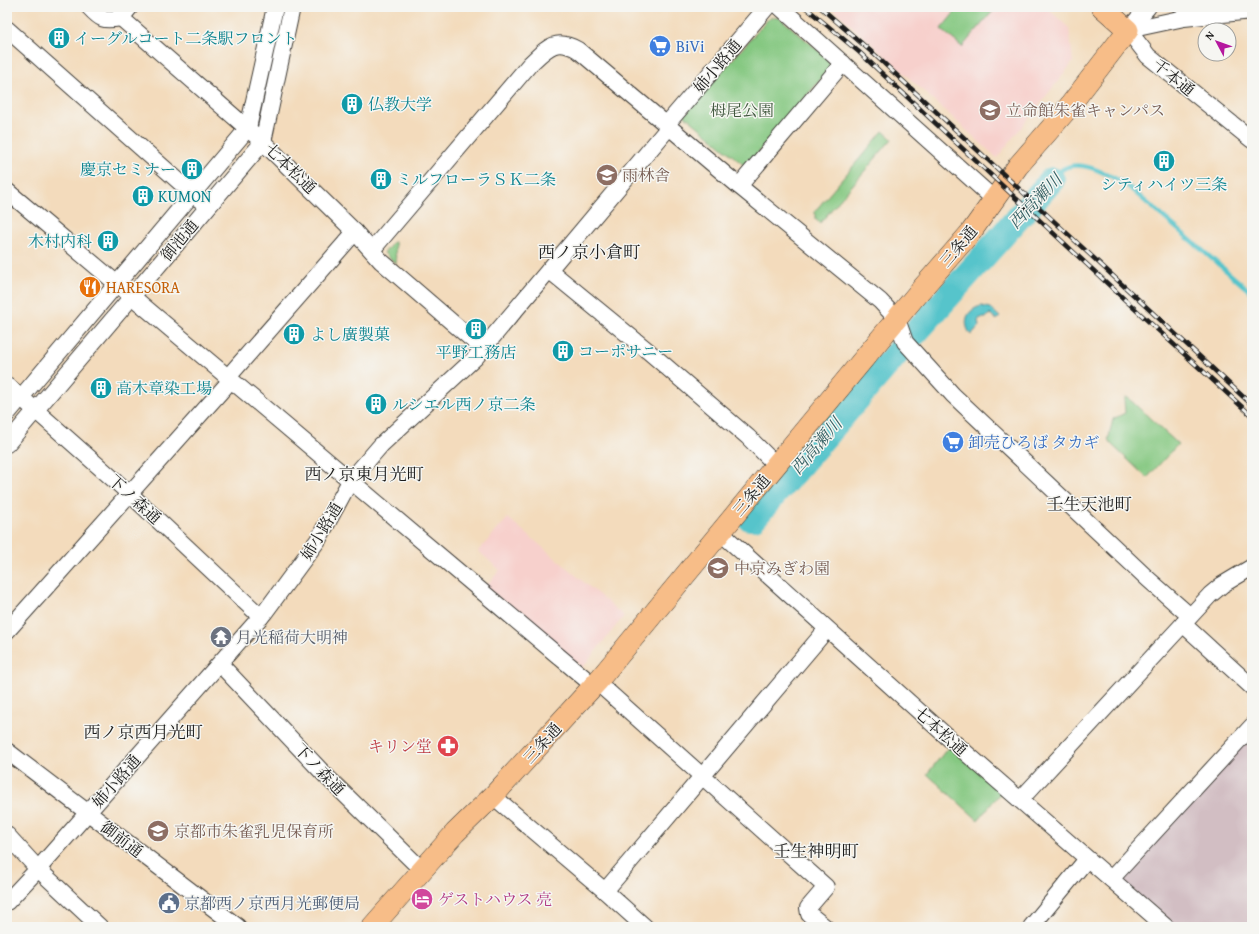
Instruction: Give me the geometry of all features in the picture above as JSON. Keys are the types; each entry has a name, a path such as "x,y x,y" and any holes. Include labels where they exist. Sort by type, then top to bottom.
{"main road":[{"name":"千本通","path":"1102,7 1128,30"},
{"name":"三条通","path":"372,927 455,833 493,796 595,684 897,319 971,232 1018,166 1064,113 1128,30"}],"street":[{"name":"七本松通","path":"89,7 101,18 106,20 125,12 264,142 355,232 381,261 483,349"},
{"name":"御池通","path":"7,414 248,128 275,7"},
{"name":"御池通","path":"7,444 133,297 207,206 264,142 292,7"},
{"name":"姉小路通","path":"7,902 38,870 141,751 261,617 318,540 350,481 381,445 456,377 483,349 767,7"},
{"path":"780,7 995,200"},
{"path":"1128,30 1148,7"},
{"path":"1128,30 1184,18 1252,11"},
{"path":"7,29 207,206"},
{"name":"千本通","path":"1128,30 1148,56 1252,140"},
{"path":"372,250 530,64 545,49 555,44 568,44 578,50 739,186 880,301 897,319 905,342 953,395 1148,579 1252,686"},
{"path":"739,186 843,63"},
{"path":"7,191 350,481 595,684 702,776 826,887 808,908 809,914 825,927"},
{"path":"7,631 130,494 355,232"},
{"path":"549,270 748,437 776,465"},
{"name":"下ノ森通","path":"7,385 130,494 261,617"},
{"name":"七本松通","path":"720,532 1020,800 1166,927"},
{"path":"1020,800 1187,620 1222,585 1252,567"},
{"path":"605,890 827,629"},
{"name":"下ノ森通","path":"220,664 326,776 423,871"},
{"path":"1110,879 1252,726"},
{"name":"御前通","path":"7,751 238,927"},
{"path":"493,796 605,890 645,927"},
{"path":"7,835 38,870 100,927"},
{"path":"1031,927 1087,859"}],"shaded area":[{"name":"立命館朱雀キャンパス","path":"831,7 1046,7 1069,28 1073,62 997,158"},
{"path":"508,518 624,616 582,668 485,587 500,570 478,551"},
{"path":"1252,731 1252,927 1174,927 1117,877"}],"green space":[{"path":"959,7 991,7 994,10 962,47 941,29"},
{"name":"栂尾公園","path":"770,17 780,18 827,58 831,67 746,167 684,115"},
{"path":"883,131 892,139 820,223 815,219 815,211"},
{"path":"394,241 395,242 396,264 384,253"},
{"path":"1127,397 1178,444 1147,478 1108,441 1113,419 1125,413 1124,399"},
{"path":"950,745 1002,791 978,820 927,774"}],"water":[{"path":"981,306 990,308 1000,317 997,320 990,314 986,318 980,318 978,321 979,326 971,335 966,322 967,318 972,311"}],"waterway":[{"name":"西高瀬川","path":"1052,180 1063,169 1078,165 1086,166 1102,172 1124,183 1252,293"},
{"name":"西高瀬川","path":"915,333 1052,180"},
{"name":"西高瀬川","path":"750,518 754,518 897,353"}],"railway":[{"path":"805,7 859,52 1252,416"},
{"path":"820,7 875,55 1252,405"}],"place":[{"name":"イーグルコート二条駅フロント","path":"59,38"},
{"name":"BiVi","path":"660,46"},
{"name":"仏教大学","path":"352,104"},
{"name":"立命館朱雀キャンパス","path":"990,110"},
{"name":"シティハイツ三条","path":"1164,161"},
{"name":"慶京セミナー","path":"192,169"},
{"name":"雨林舎","path":"607,175"},
{"name":"ミルフローラＳＫ二条","path":"381,179"},
{"name":"KUMON","path":"143,196"},
{"name":"木村内科","path":"108,241"},
{"name":"HARESORA","path":"90,287"},
{"name":"平野工務店","path":"476,329"},
{"name":"よし廣製菓","path":"294,334"},
{"name":"コーポサニー","path":"563,351"},
{"name":"高木章染工場","path":"101,388"},
{"name":"ルシエル西ノ京二条","path":"376,404"},
{"name":"卸売ひろば タカギ","path":"953,442"},
{"name":"中京みぎわ園","path":"718,568"},
{"name":"月光稲荷大明神","path":"221,637"},
{"name":"キリン堂","path":"448,746"},
{"name":"京都市朱雀乳児保育所","path":"158,831"},
{"name":"ゲストハウス 亮","path":"422,899"},
{"name":"京都西ノ京西月光郵便局","path":"169,903"}],"district":[{"name":"西ノ京小倉町","path":"589,252"},
{"name":"西ノ京東月光町","path":"364,474"},
{"name":"壬生天池町","path":"1089,504"},
{"name":"西ノ京西月光町","path":"143,732"},
{"name":"壬生神明町","path":"816,851"}]}
